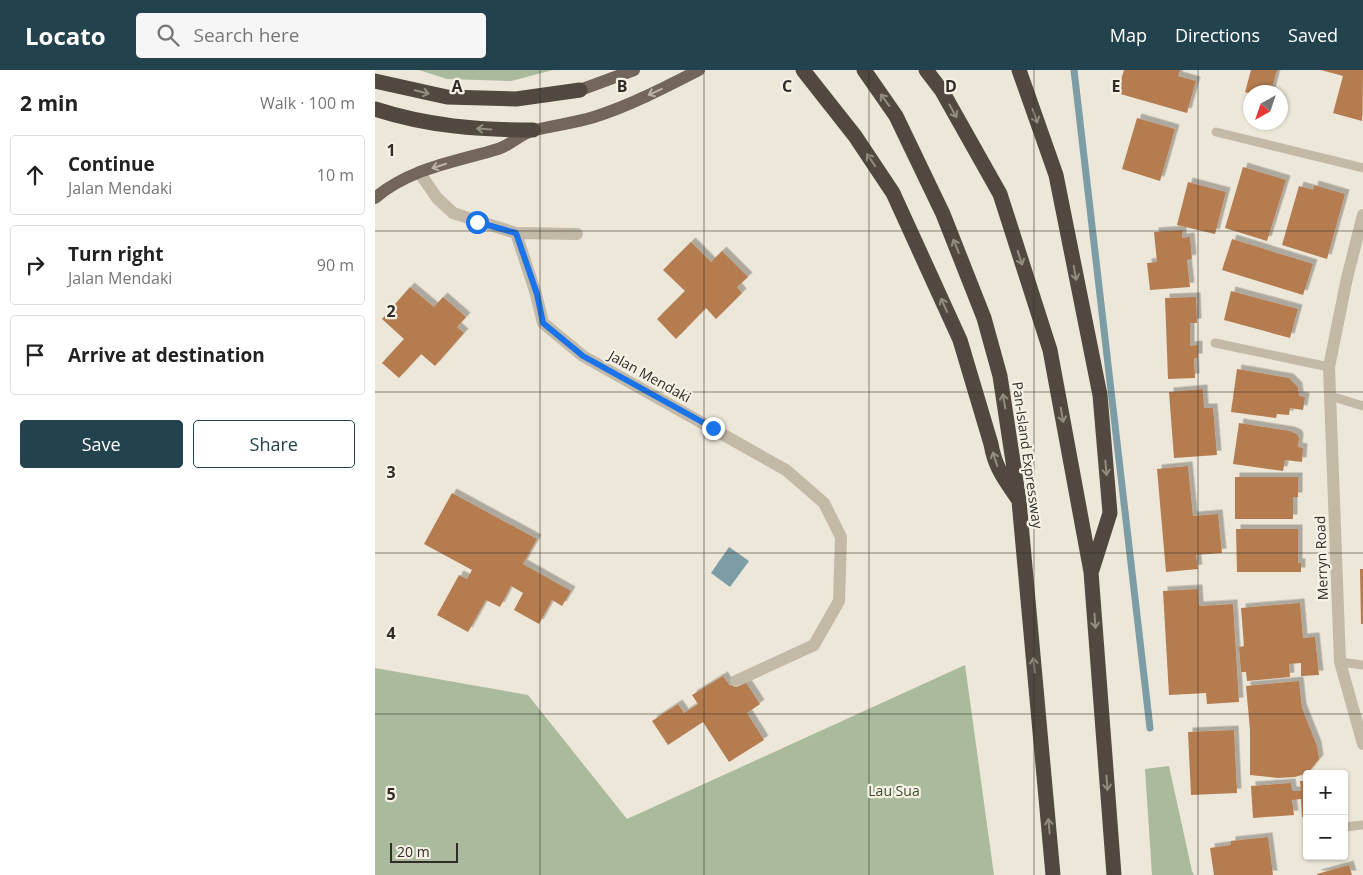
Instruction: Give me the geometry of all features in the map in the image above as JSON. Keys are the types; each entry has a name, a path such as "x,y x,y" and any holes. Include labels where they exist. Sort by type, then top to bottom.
{"highway":[{"path":"803,70 855,136 893,193 960,340 996,466 1019,501"},
{"name":"Pan-Island Expressway","path":"864,70 897,116 943,214 985,318 1000,376 1019,501 1053,875"},
{"path":"926,70 942,91 1000,194 1050,350 1091,572 1114,875"},
{"path":"1019,70 1056,175 1100,395 1110,513 1091,572"},
{"path":"375,80 447,97 516,99 580,90"},
{"path":"375,109 436,124 486,130 533,130"}],"main road":[{"path":"580,90 634,70"},
{"path":"375,198 387,188 419,172 500,149 533,130 595,117 659,90 699,70"}],"street":[{"path":"419,172 437,198 453,213 516,233 577,234"},
{"name":"Merryn Road","path":"1363,215 1347,278 1329,367 1340,662 1363,744"},
{"name":"Jalan Mendaki","path":"516,233 537,294 543,323 583,356 786,470 824,503 841,537 839,601 813,645 736,680"}],"lane":[{"path":"1216,132 1363,168"},
{"path":"1215,343 1329,367"},
{"path":"1330,396 1363,406"},
{"path":"1340,662 1363,665"},
{"path":"1348,827 1363,825"}],"green space":[{"path":"419,70 553,70 511,81 447,79"},
{"name":"Lau Sua","path":"965,665 994,875 375,875 375,668 528,695 627,819"},
{"path":"1169,766 1194,875 1152,875 1145,769"}],"water":[{"path":"729,547 749,561 730,587 711,573"}],"building":[{"path":"1124,70 1180,70 1178,76 1196,81 1187,113 1117,93"},
{"path":"1251,70 1277,70 1273,85 1247,85"},
{"path":"1321,70 1363,70 1362,121 1333,113 1343,76"},
{"path":"1137,118 1175,129 1160,181 1122,169"},
{"path":"1243,167 1286,180 1267,241 1225,228"},
{"path":"1188,182 1226,192 1215,234 1177,225"},
{"path":"1314,185 1345,194 1327,259 1282,245 1299,186 1313,190"},
{"path":"1182,230 1182,238 1190,237 1192,259 1187,260 1190,287 1150,290 1147,263 1157,262 1154,232"},
{"path":"1232,239 1313,264 1303,295 1222,270"},
{"path":"691,242 711,262 722,251 748,277 737,287 742,293 716,319 706,308 676,339 657,319 685,291 663,270"},
{"path":"410,287 434,307 443,297 466,317 457,327 464,333 435,366 421,354 399,378 382,363 404,339 382,319"},
{"path":"1231,291 1298,309 1290,338 1224,320"},
{"path":"1196,297 1197,323 1190,323 1190,346 1198,345 1198,358 1194,358 1195,378 1168,379 1165,298"},
{"path":"1237,369 1289,378 1298,387 1299,396 1305,397 1303,410 1290,408 1289,415 1277,414 1276,418 1231,412"},
{"path":"1203,389 1204,408 1213,408 1217,455 1174,458 1169,392"},
{"path":"1239,423 1290,431 1297,434 1299,438 1298,447 1303,448 1302,462 1285,460 1283,471 1233,464"},
{"path":"1188,466 1193,516 1218,514 1222,553 1196,555 1198,569 1166,572 1157,469"},
{"path":"1235,477 1298,477 1298,497 1293,497 1293,519 1235,519"},
{"path":"452,493 537,539 523,564 571,591 562,606 552,600 539,624 514,610 523,593 511,586 500,607 486,600 468,632 437,615 459,575 467,579 472,570 424,544"},
{"path":"1236,529 1298,529 1298,563 1301,563 1301,572 1237,572"},
{"path":"1360,569 1363,569 1363,624 1361,624"},
{"path":"1198,589 1199,606 1233,604 1239,702 1207,704 1206,693 1169,695 1163,591"},
{"path":"1300,603 1303,638 1315,637 1319,675 1301,676 1301,663 1289,664 1290,677 1247,681 1246,672 1241,672 1239,647 1244,646 1241,608"},
{"path":"723,676 730,686 743,678 760,704 747,713 764,740 729,762 703,722 668,745 652,721 678,704 684,713 698,704 692,695"},
{"path":"1299,681 1302,708 1317,746 1319,759 1310,770 1303,770 1303,775 1295,777 1278,778 1250,775 1250,730 1246,686"},
{"path":"1234,730 1237,793 1191,795 1188,732"},
{"path":"1300,781 1303,781 1303,817 1301,799 1292,800 1294,815 1253,818 1251,786 1291,783 1292,791 1301,791"},
{"path":"1268,837 1273,875 1214,875 1210,848 1231,845 1231,841"},
{"path":"1349,865 1352,875 1317,875 1317,874"}],"waterway":[{"path":"1074,70 1150,728"}],"route":[{"path":"477,222 516,233 537,294 543,323 583,356 713,428"}]}
